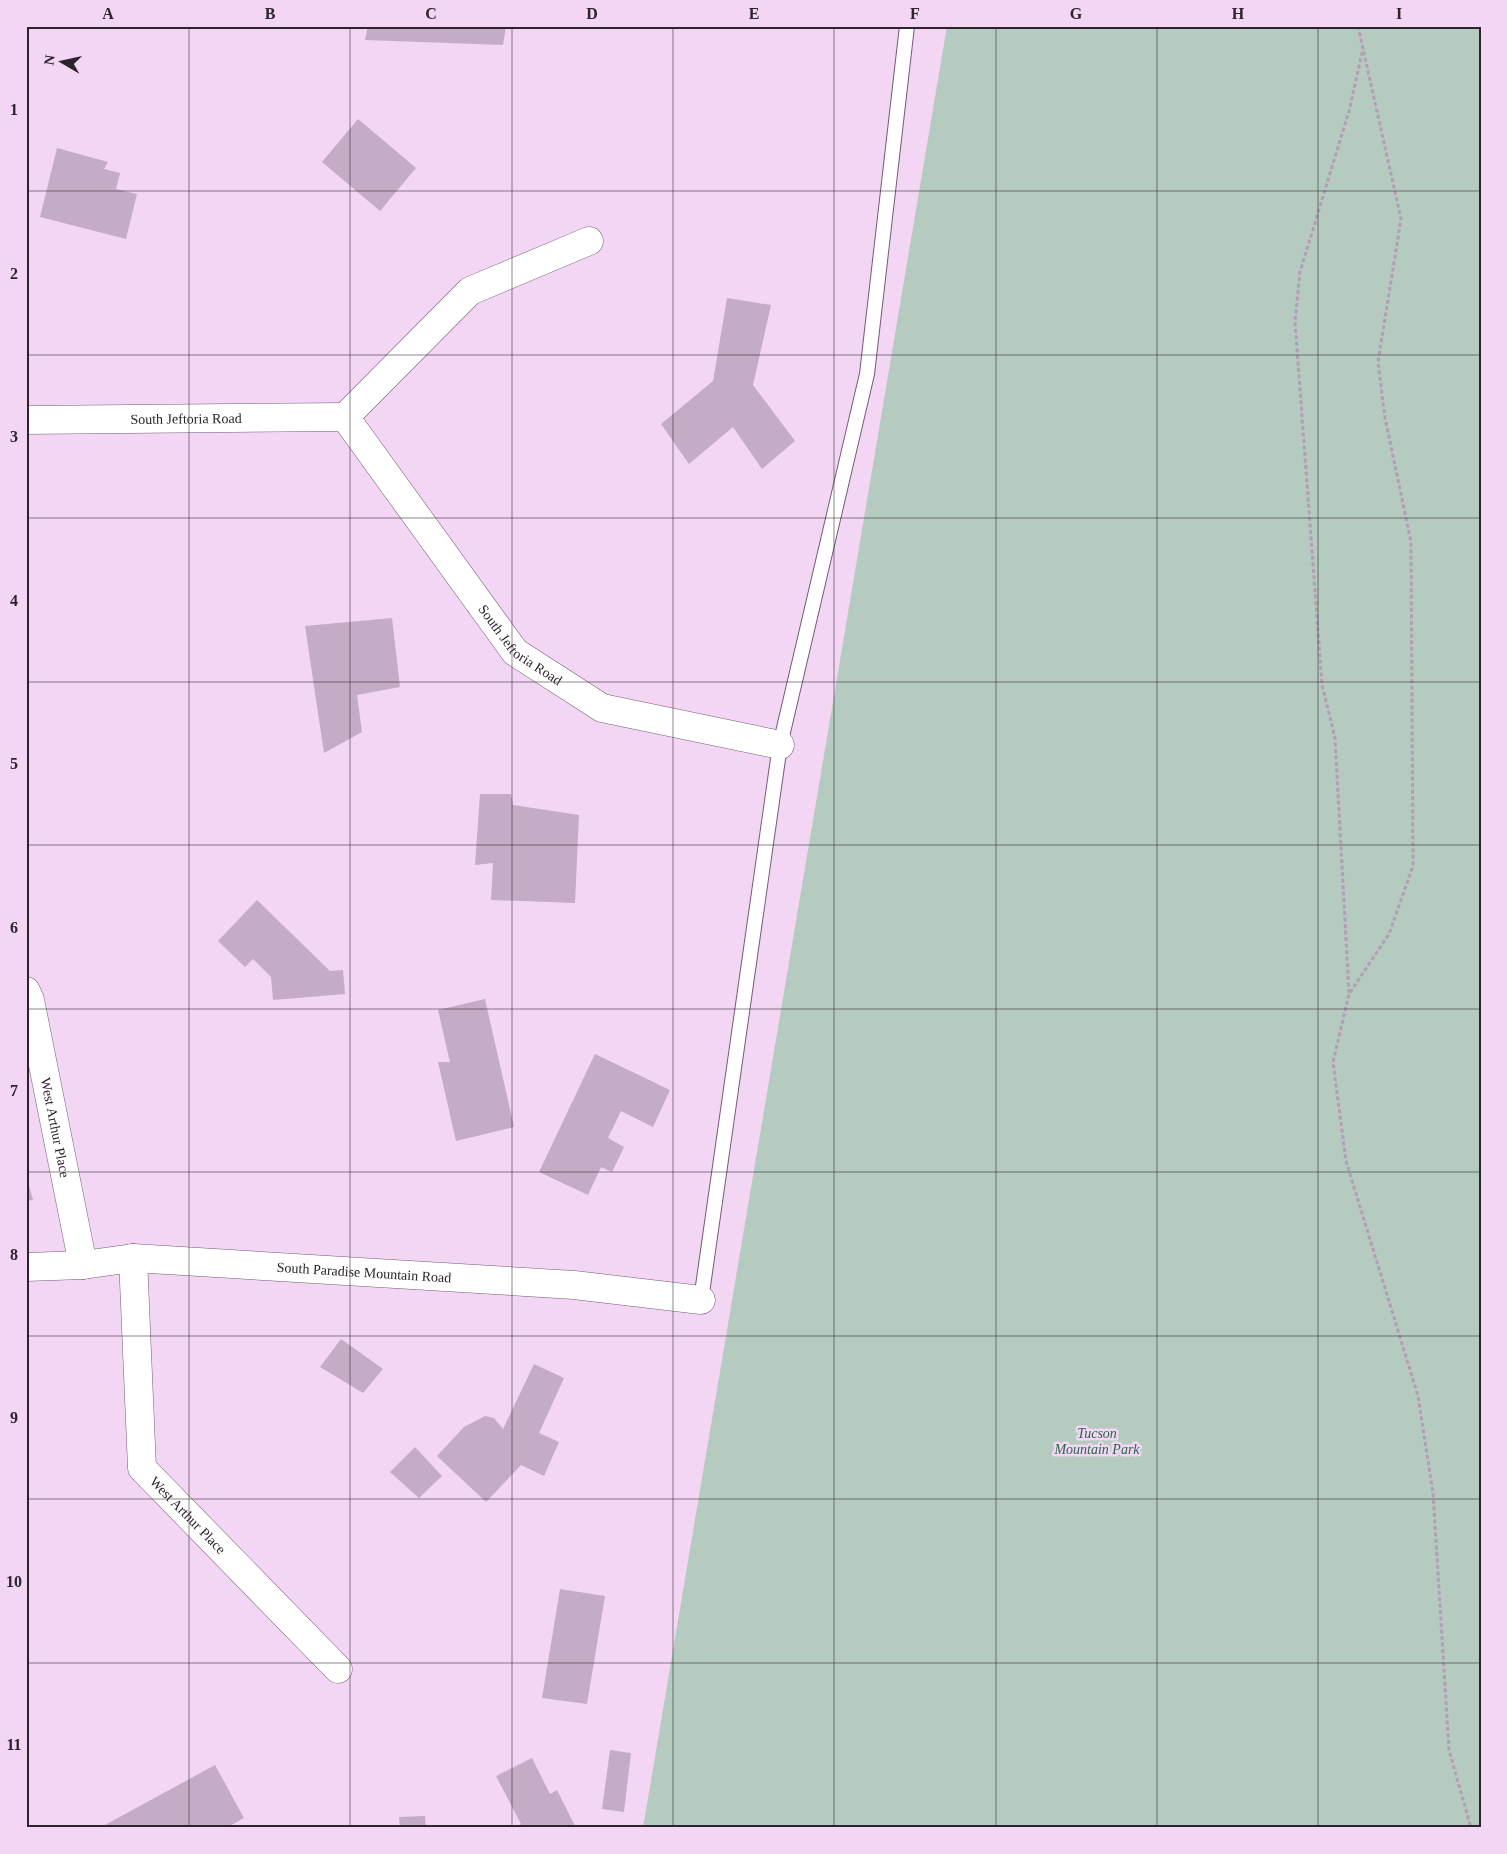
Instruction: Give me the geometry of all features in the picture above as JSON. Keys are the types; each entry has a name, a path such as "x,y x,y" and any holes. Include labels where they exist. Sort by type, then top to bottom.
{"street":[{"path":"345,417 470,292 590,241"},
{"name":"South Jeftoria Road","path":"26,420 345,417 515,652 602,708 780,745"},
{"name":"West Arthur Place","path":"26,991 30,1000 32,1035 83,1265"},
{"name":"South Paradise Mountain Road","path":"26,1267 83,1265 133,1258 574,1285 701,1300"},
{"name":"West Arthur Place","path":"133,1258 142,1468 338,1669"}],"lane":[{"path":"701,1300 780,745 867,374 907,26"}],"path":[{"path":"1349,994 1389,934 1414,866 1411,542 1385,418 1378,362 1401,219 1358,26"},
{"path":"1363,46 1349,111 1300,272 1295,322 1322,685 1335,738 1349,994 1333,1062 1346,1161 1418,1396 1434,1493 1450,1750 1471,1828"}],"green space":[{"name":"Tucson Mountain Park","path":"947,26 1481,26 1481,1828 643,1828"}],"building":[{"path":"368,26 506,26 503,45 365,40"},
{"path":"358,119 416,168 380,211 322,162"},
{"path":"57,148 108,162 104,169 120,173 116,189 137,194 126,239 40,217"},
{"path":"727,298 771,305 753,385 795,441 762,469 733,427 689,464 661,424 713,381"},
{"path":"392,618 400,687 357,695 362,732 324,753 305,626"},
{"path":"480,794 511,794 513,805 579,815 575,903 491,900 493,863 475,865"},
{"path":"257,900 330,971 343,970 345,994 273,1000 271,977 253,959 245,967 218,941"},
{"path":"485,999 514,1127 456,1141 438,1062 450,1062 438,1010"},
{"path":"595,1054 670,1090 653,1127 621,1111 608,1138 624,1147 612,1172 601,1167 588,1195 539,1172"},
{"path":"26,1175 33,1200 26,1201"},
{"path":"341,1339 383,1369 363,1393 320,1367"},
{"path":"534,1364 564,1378 539,1433 559,1442 544,1476 521,1465 486,1502 437,1456 464,1427 485,1416 494,1418 503,1429"},
{"path":"415,1447 442,1476 419,1498 390,1472"},
{"path":"560,1589 605,1596 587,1704 542,1698"},
{"path":"610,1750 631,1753 624,1812 602,1809"},
{"path":"532,1758 550,1794 557,1790 576,1828 514,1828 521,1824 496,1776"},
{"path":"215,1765 244,1818 226,1828 106,1828 105,1825"},
{"path":"425,1816 426,1828 400,1828 399,1817"}]}
